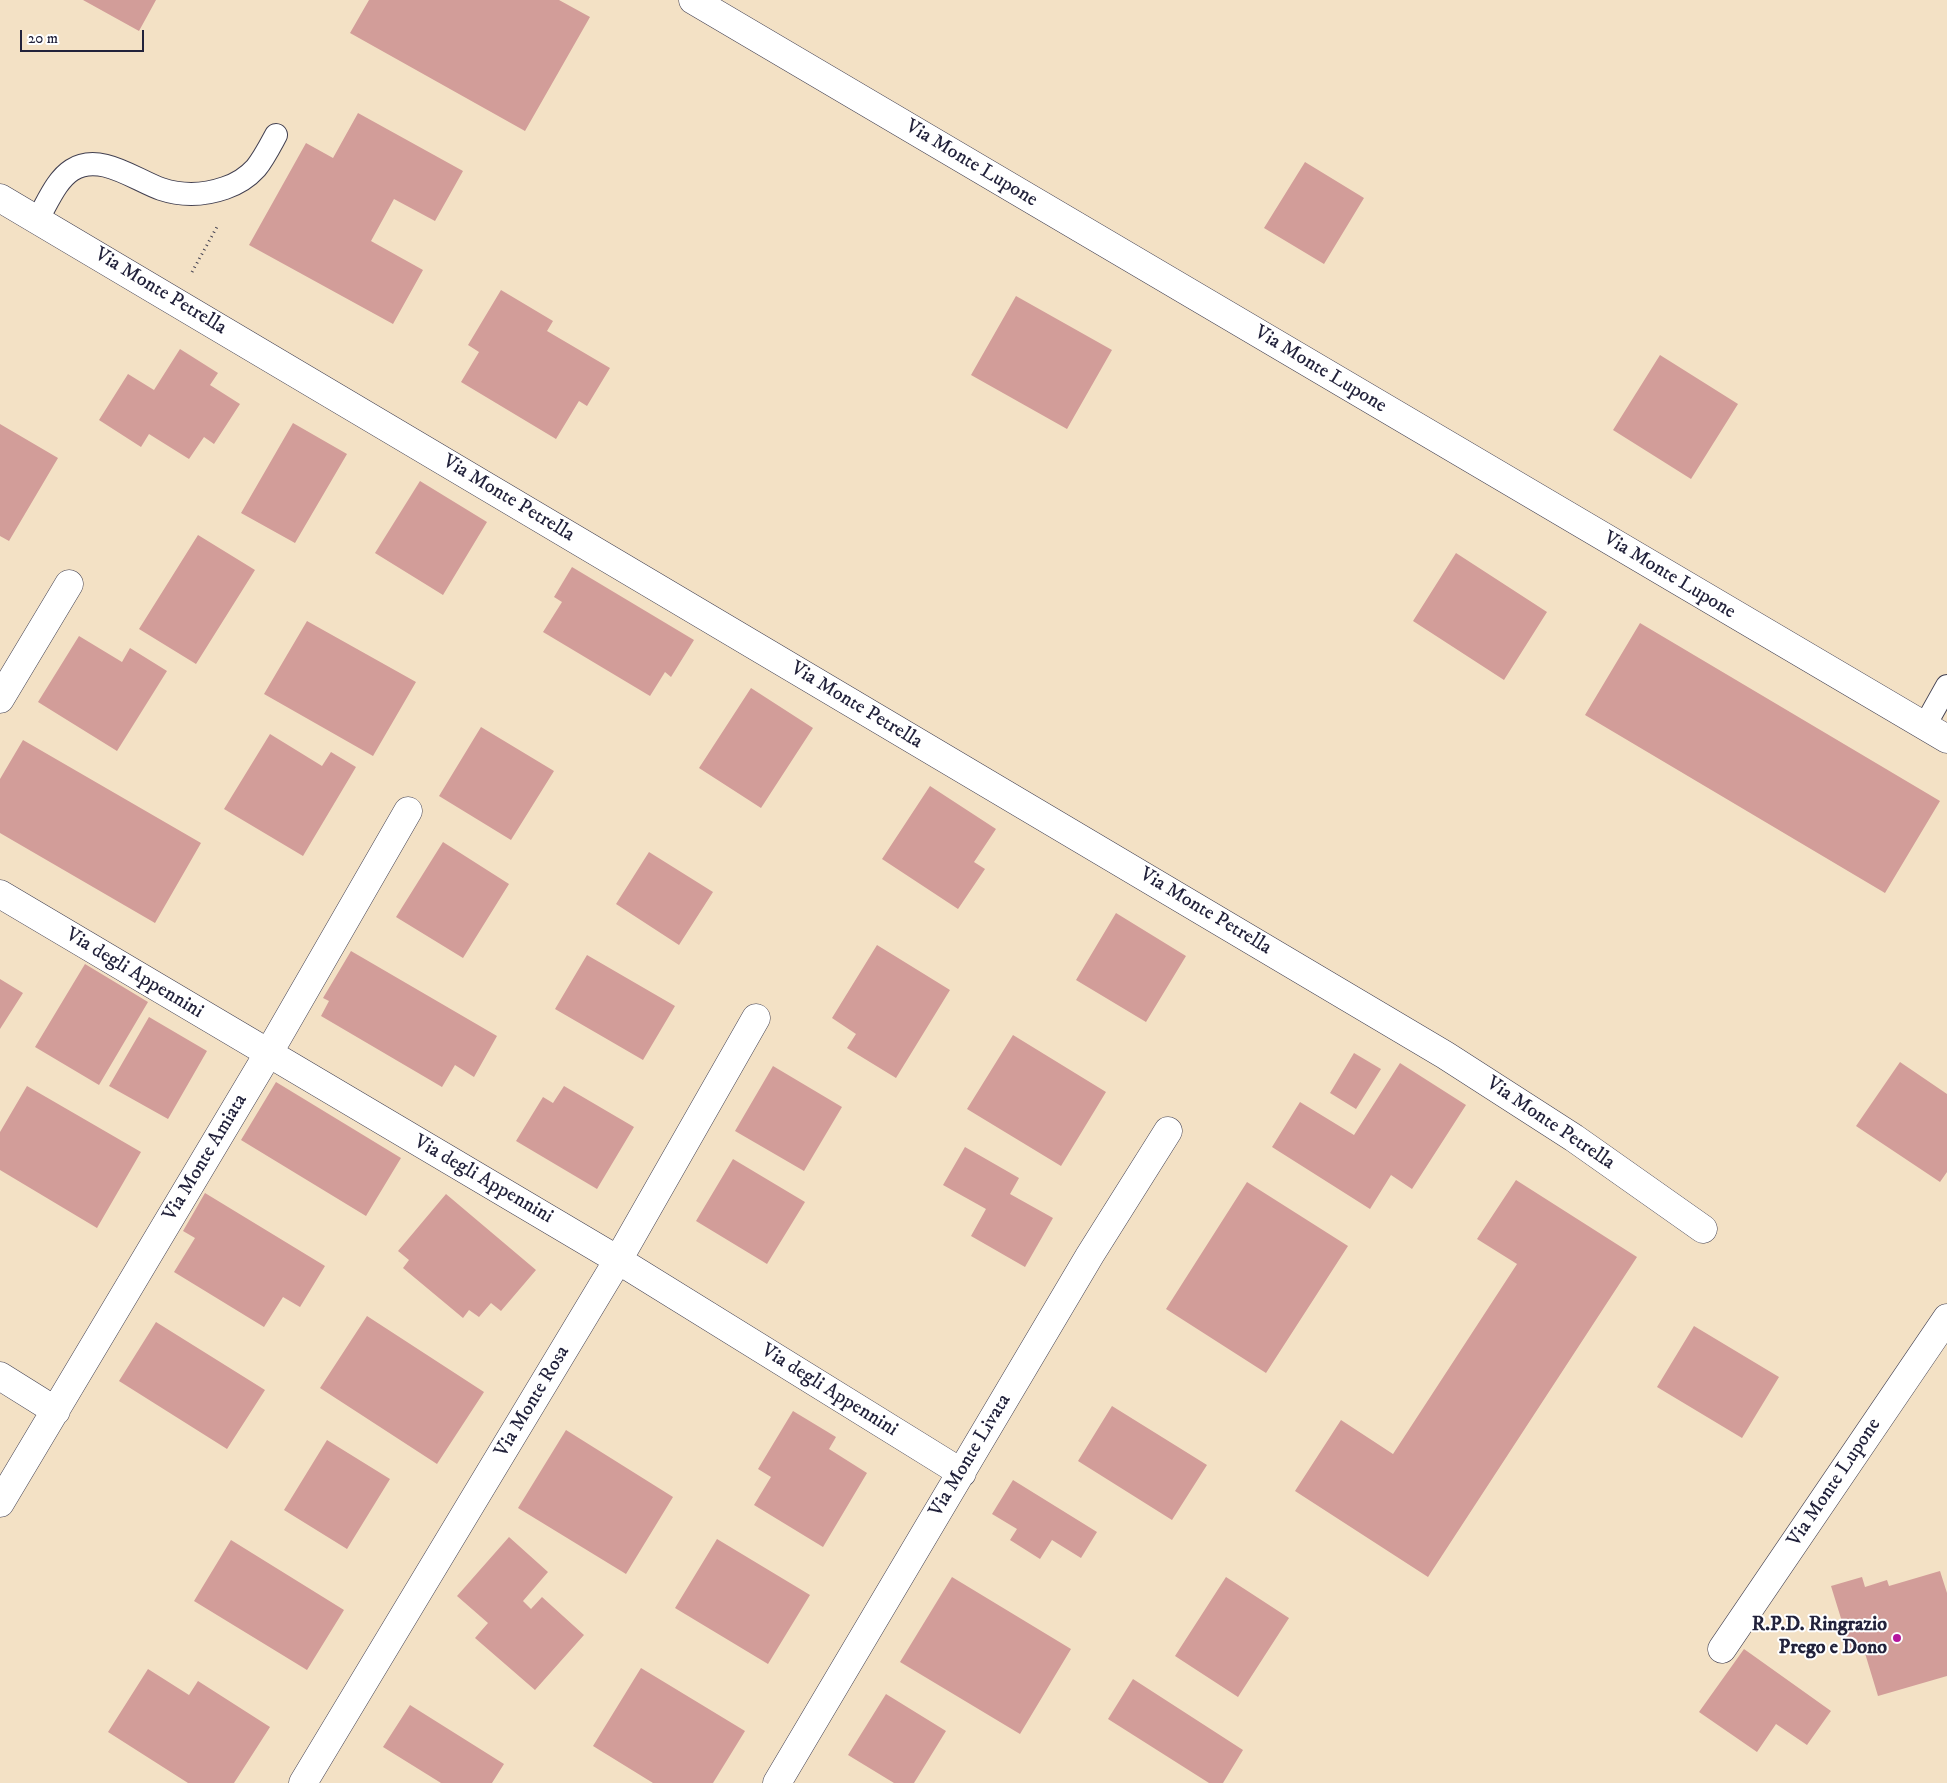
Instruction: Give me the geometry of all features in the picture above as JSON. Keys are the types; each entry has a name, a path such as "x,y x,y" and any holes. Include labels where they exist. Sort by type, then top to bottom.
{"street":[{"name":"Via Monte Lupone","path":"693,0 1936,733"},
{"name":"Via Monte Petrella","path":"0,198 1445,1055 1574,1138 1703,1229"},
{"path":"0,699 69,584"},
{"name":"Via Monte Amiata","path":"0,1503 268,1054 408,811"},
{"name":"Via degli Appennini","path":"0,894 618,1260 962,1473"},
{"name":"Via Monte Rosa","path":"302,1783 618,1260 756,1018"},
{"name":"Via Monte Livata","path":"777,1783 1090,1254 1168,1131"},
{"name":"Via Monte Lupone","path":"1722,1649 1947,1318"},
{"path":"0,1376 56,1411"}],"lane":[{"path":"37,220 60,183 71,170 82,165 95,164 114,168 163,190 200,194 216,192 245,179 258,166 276,135"},
{"path":"1936,733 1947,686"}],"path":[{"path":"175,301 245,179"}],"building":[{"path":"83,0 156,0 139,31"},
{"path":"369,0 559,0 590,17 525,131 350,33"},
{"path":"358,113 463,171 435,221 394,199 371,241 423,270 393,324 249,245 306,143 333,158"},
{"path":"1305,162 1364,198 1324,264 1264,228"},
{"path":"501,290 553,321 547,331 610,368 587,406 579,401 556,439 461,382 479,352 468,345"},
{"path":"1016,296 1112,350 1067,429 971,375"},
{"path":"180,349 218,373 210,385 240,404 214,444 204,437 189,459 149,434 141,447 99,420 128,374 154,390"},
{"path":"1660,355 1738,404 1691,479 1613,430"},
{"path":"293,423 347,454 295,543 241,513"},
{"path":"0,424 58,458 9,541 0,536"},
{"path":"420,481 487,522 443,595 375,553"},
{"path":"198,535 255,570 196,664 139,629"},
{"path":"1456,553 1547,612 1504,680 1413,621"},
{"path":"572,567 694,640 671,677 665,672 650,696 543,632 562,602 554,597"},
{"path":"307,621 416,682 373,756 264,694"},
{"path":"1640,623 1940,801 1885,893 1585,715"},
{"path":"79,636 122,662 130,648 167,671 117,751 38,702"},
{"path":"751,688 813,728 761,808 699,768"},
{"path":"481,727 554,771 511,840 439,796"},
{"path":"270,734 322,766 331,752 356,767 303,856 224,809"},
{"path":"23,740 201,843 155,923 0,833 0,779"},
{"path":"930,786 996,829 974,862 985,869 958,909 882,859"},
{"path":"443,842 509,884 463,958 396,917"},
{"path":"649,852 713,892 679,945 616,904"},
{"path":"1116,913 1186,956 1146,1022 1076,980"},
{"path":"877,945 950,990 896,1078 847,1048 856,1034 832,1018"},
{"path":"351,951 497,1036 474,1077 455,1065 442,1087 321,1016 329,1001 323,998"},
{"path":"587,955 675,1006 643,1060 555,1009"},
{"path":"85,964 148,1002 99,1085 35,1047"},
{"path":"0,979 23,993 0,1029"},
{"path":"149,1017 207,1051 168,1119 109,1086"},
{"path":"1013,1035 1106,1092 1061,1166 967,1109"},
{"path":"1354,1053 1381,1069 1356,1109 1330,1093"},
{"path":"1900,1062 1947,1094 1947,1172 1940,1182 1856,1126"},
{"path":"1400,1063 1466,1105 1412,1189 1391,1175 1370,1209 1272,1147 1300,1102 1354,1135"},
{"path":"773,1066 842,1107 804,1171 735,1131"},
{"path":"276,1082 401,1158 366,1216 241,1140"},
{"path":"27,1086 141,1152 97,1228 0,1170 0,1132"},
{"path":"564,1086 634,1127 597,1189 516,1141 543,1097 553,1103"},
{"path":"965,1147 1019,1178 1010,1194 1053,1218 1025,1267 971,1236 986,1209 943,1185"},
{"path":"733,1159 805,1202 767,1264 696,1221"},
{"path":"1516,1180 1637,1257 1428,1577 1295,1491 1341,1420 1393,1454 1517,1264 1477,1239"},
{"path":"1247,1182 1348,1246 1266,1373 1166,1309"},
{"path":"205,1193 325,1266 300,1307 283,1297 264,1327 174,1272 195,1238 183,1231"},
{"path":"446,1194 536,1270 501,1311 491,1303 479,1317 469,1310 463,1318 403,1268 409,1260 398,1251"},
{"path":"367,1316 484,1392 437,1464 320,1388"},
{"path":"156,1322 265,1390 227,1449 119,1381"},
{"path":"1694,1326 1779,1377 1742,1438 1657,1387"},
{"path":"1112,1406 1207,1465 1172,1520 1078,1461"},
{"path":"793,1411 836,1437 829,1449 867,1473 823,1547 754,1505 771,1477 758,1469"},
{"path":"566,1430 673,1497 626,1574 518,1508"},
{"path":"327,1440 390,1479 347,1549 284,1510"},
{"path":"1013,1480 1097,1532 1081,1558 1052,1540 1040,1559 1010,1540 1017,1529 992,1514"},
{"path":"509,1537 548,1572 523,1601 531,1609 542,1597 584,1635 535,1690 475,1638 488,1623 457,1596"},
{"path":"717,1539 810,1595 768,1664 675,1608"},
{"path":"231,1540 344,1610 307,1670 194,1601"},
{"name":"R.P.D. Ringrazio Prego e Dono","path":"1940,1571 1947,1593 1947,1676 1878,1696 1864,1650 1852,1654 1831,1586 1862,1577 1865,1587 1887,1580 1889,1586"},
{"path":"952,1577 1071,1649 1020,1734 900,1662"},
{"path":"1226,1577 1289,1618 1238,1697 1175,1656"},
{"path":"1744,1649 1831,1711 1807,1745 1776,1724 1757,1752 1699,1712"},
{"path":"641,1668 745,1731 713,1783 653,1783 593,1746"},
{"path":"148,1669 189,1695 198,1681 270,1727 234,1783 188,1783 108,1732"},
{"path":"1133,1679 1243,1750 1223,1783 1209,1783 1108,1719"},
{"path":"886,1694 946,1731 914,1783 894,1783 848,1755"},
{"path":"410,1705 504,1764 492,1783 441,1783 383,1747"}],"place":[{"name":"R.P.D. Ringrazio Prego e Dono","path":"1897,1638"}]}
